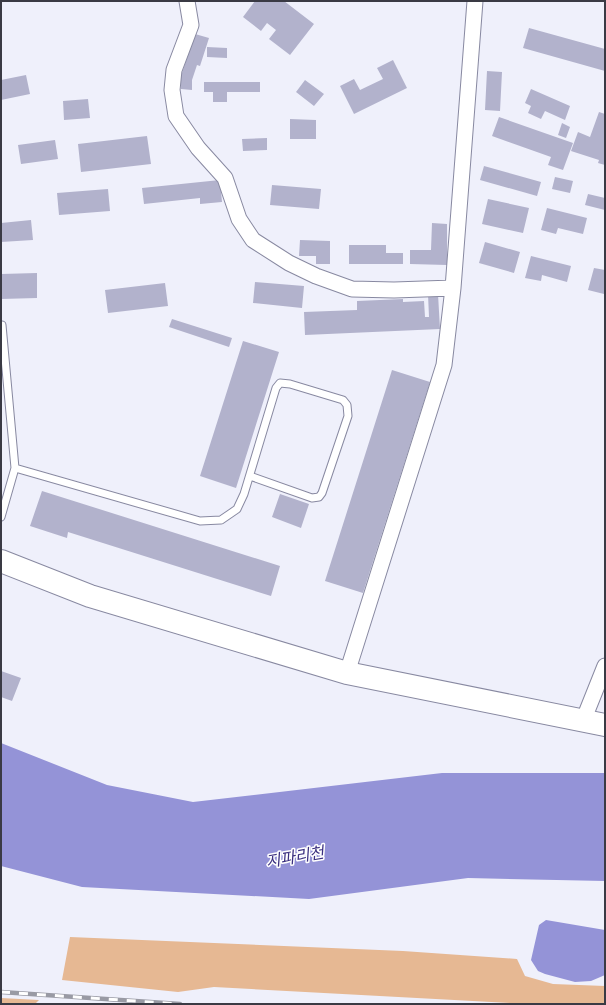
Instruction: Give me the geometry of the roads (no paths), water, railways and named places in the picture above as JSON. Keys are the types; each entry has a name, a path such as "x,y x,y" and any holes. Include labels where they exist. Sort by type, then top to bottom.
{"main road":[{"path":"1,561 90,596 347,673 605,725"}],"street":[{"path":"187,1 191,25 174,70 172,90 176,116 198,148 225,178 239,219 253,240 289,263 316,276 352,289 394,290 453,288"},
{"path":"347,673 444,365 453,288 475,1"},
{"path":"584,721 605,666"}],"lane":[{"path":"1,516 15,468 2,326"},
{"path":"15,468 200,521 222,520 237,509 244,494 276,388 280,383 290,384 343,400 347,406 348,416 319,498 312,498 250,476"}],"water":[{"name":"지파리천","path":"1,743 107,785 193,802 442,773 605,773 605,881 468,878 309,899 82,887 1,866"},
{"path":"546,920 605,930 605,975 591,981 575,982 538,971 531,960 539,925"}],"railway":[{"path":"1,992 180,1004"}]}
